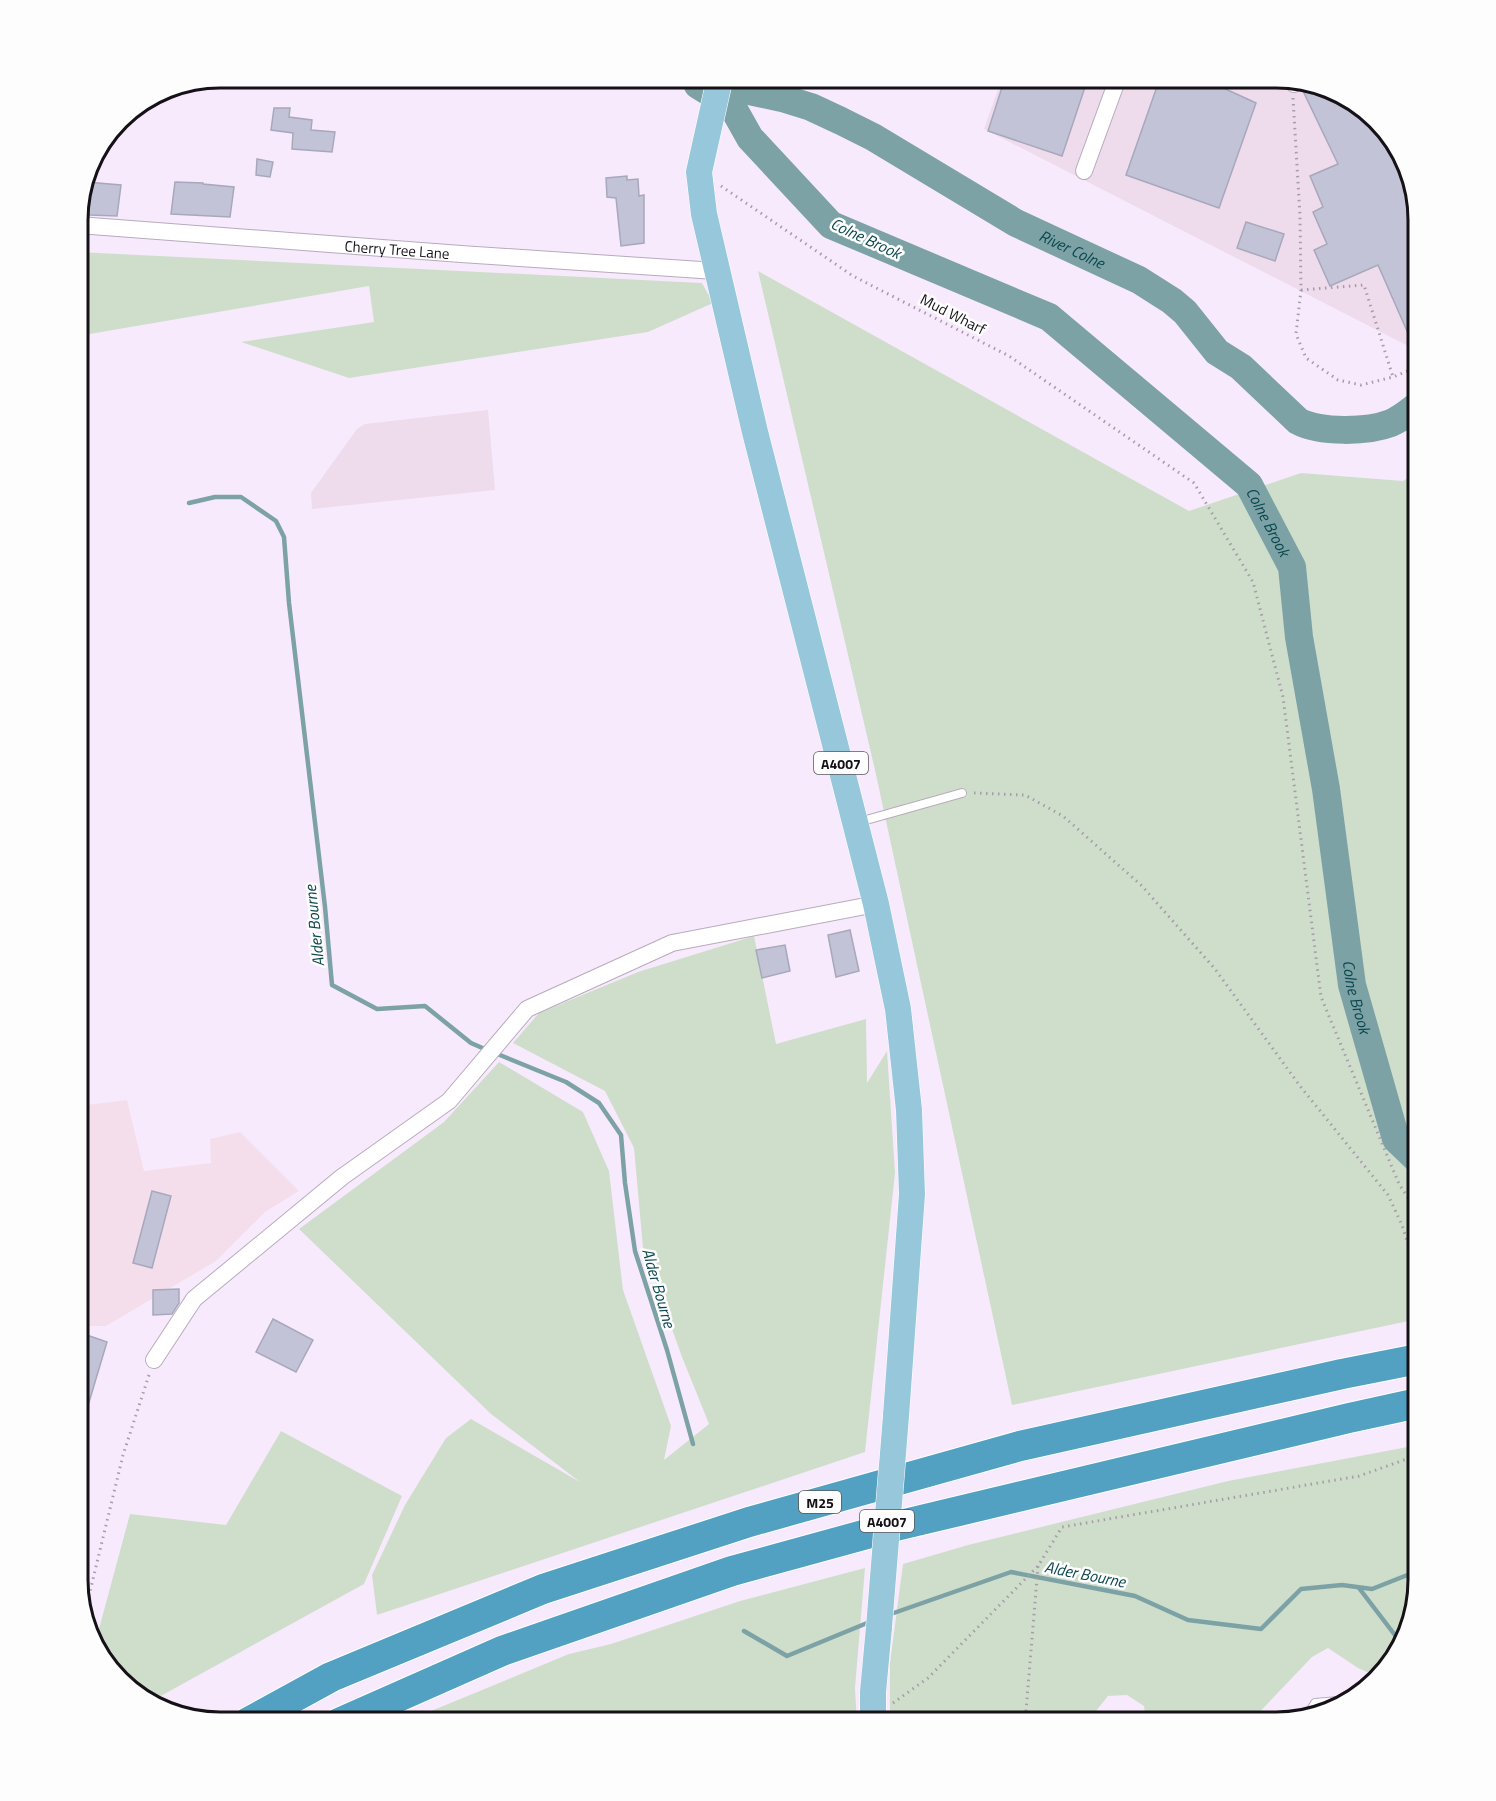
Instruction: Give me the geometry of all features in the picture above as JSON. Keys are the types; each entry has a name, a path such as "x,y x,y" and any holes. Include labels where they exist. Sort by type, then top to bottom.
{"highway":[{"name":"M25","path":"268,1712 331,1677 543,1589 749,1522 1020,1446 1408,1361"},
{"path":"364,1712 502,1651 732,1571 896,1526 1408,1405"}],"main road":[{"name":"A4007","path":"718,89 699,171 704,214 758,444 876,904 898,1009 909,1110 912,1194 873,1712"}],"street":[{"path":"1084,171 1114,89"},
{"name":"Cherry Tree Lane","path":"89,226 716,272"},
{"path":"154,1360 194,1299 342,1177 449,1101 527,1008 672,943 876,904"}],"lane":[{"path":"856,823 962,793"},
{"path":"1312,1707 1315,1703 1327,1702"}],"path":[{"path":"1293,105 1300,216 1301,290 1296,334 1306,358 1338,380 1361,385 1408,371"},
{"name":"Mud Wharf","path":"699,171 853,276 1009,356 1194,483 1253,582 1284,697 1321,997 1399,1184 1408,1198"},
{"path":"1301,290 1364,285 1393,377"},
{"path":"962,793 1025,795 1063,816 1142,886 1215,969 1300,1086 1388,1195 1408,1244"},
{"path":"89,1594 123,1455 154,1360"},
{"path":"885,1712 928,1678 1038,1566 1062,1527 1359,1476 1408,1459"},
{"path":"1026,1712 1038,1566"}],"shaded area":[{"path":"998,89 1284,89 1318,95 1342,106 1350,112 1408,311 1408,346 984,129"},
{"path":"488,410 495,490 312,509 311,493 357,429 365,424"},
{"path":"127,1100 144,1171 211,1163 210,1139 240,1132 299,1191 265,1212 216,1261 106,1326 88,1326 88,1105"}],"green space":[{"path":"89,253 702,283 713,303 648,332 349,378 241,342 374,322 369,286 89,334"},
{"path":"758,271 1189,511 1301,473 1403,481 1408,478 1408,1321 1012,1405 875,770"},
{"path":"754,936 776,1044 866,1019 867,1083 887,1051 895,1173 865,1452 377,1615 372,1575 405,1505 446,1438 471,1419 580,1482 491,1414 299,1229 444,1122 499,1062 583,1112 609,1171 623,1290 671,1426 664,1460 709,1424 643,1248 634,1148 605,1091 513,1043 539,1013 638,972"},
{"path":"281,1431 402,1496 364,1584 159,1697 133,1680 121,1668 98,1631 130,1514 226,1525"},
{"path":"1408,1447 1406,1598 1403,1615 1390,1647 1370,1673 1328,1648 1312,1657 1260,1712 1145,1712 1144,1706 1127,1695 1108,1696 1096,1712 890,1712 890,1663 903,1564 968,1545 1228,1481"},
{"path":"865,1568 855,1688 856,1712 429,1712 569,1654 611,1644 740,1601"}],"building":[{"path":"1001,89 1084,89 1062,156 988,131"},
{"path":"1156,89 1226,89 1256,103 1219,208 1126,175"},
{"path":"1304,93 1318,95 1342,106 1369,127 1385,147 1401,178 1408,220 1408,333 1378,265 1330,286 1314,250 1327,244 1313,212 1323,207 1310,176 1338,164"},
{"path":"274,108 290,108 289,117 312,120 311,130 335,132 332,152 292,149 293,133 271,130"},
{"path":"257,159 273,162 270,177 256,175"},
{"path":"627,176 627,180 638,179 639,196 644,195 644,243 621,246 616,198 607,197 606,178"},
{"path":"175,182 234,187 230,217 171,214"},
{"path":"94,183 121,185 117,216 89,215"},
{"path":"1246,222 1284,234 1275,261 1237,248"},
{"path":"850,930 859,971 836,977 828,935"},
{"path":"785,945 790,971 762,978 756,950"},
{"path":"152,1191 171,1196 152,1268 133,1263"},
{"path":"179,1289 179,1303 172,1314 153,1315 153,1290"},
{"path":"273,1319 313,1340 296,1372 256,1352"},
{"path":"88,1336 107,1342 88,1405"}],"waterway":[{"name":"Colne Brook","path":"704,89 732,106 750,138 831,225 1049,317 1249,485 1292,567 1299,637 1326,789 1352,985 1396,1139 1408,1150"},
{"name":"River Colne","path":"740,89 811,107 841,121 873,137 1016,223 1139,280 1185,312 1217,352 1241,367 1298,421 1319,428 1344,430 1381,426 1408,413"},
{"name":"Alder Bourne","path":"189,503 215,497 241,497 276,521 284,537 289,603 332,985 377,1009 425,1006 471,1043 487,1050"},
{"name":"Alder Bourne","path":"495,1053 566,1082 599,1103 621,1135 635,1251 667,1350 693,1444"},
{"name":"Alder Bourne","path":"888,1615 1011,1572 1135,1596 1188,1620 1261,1629 1301,1589 1342,1585 1372,1589 1408,1575"},
{"path":"1359,1588 1395,1635"},
{"name":"Alder Bourne","path":"744,1631 787,1656 872,1621"}]}
